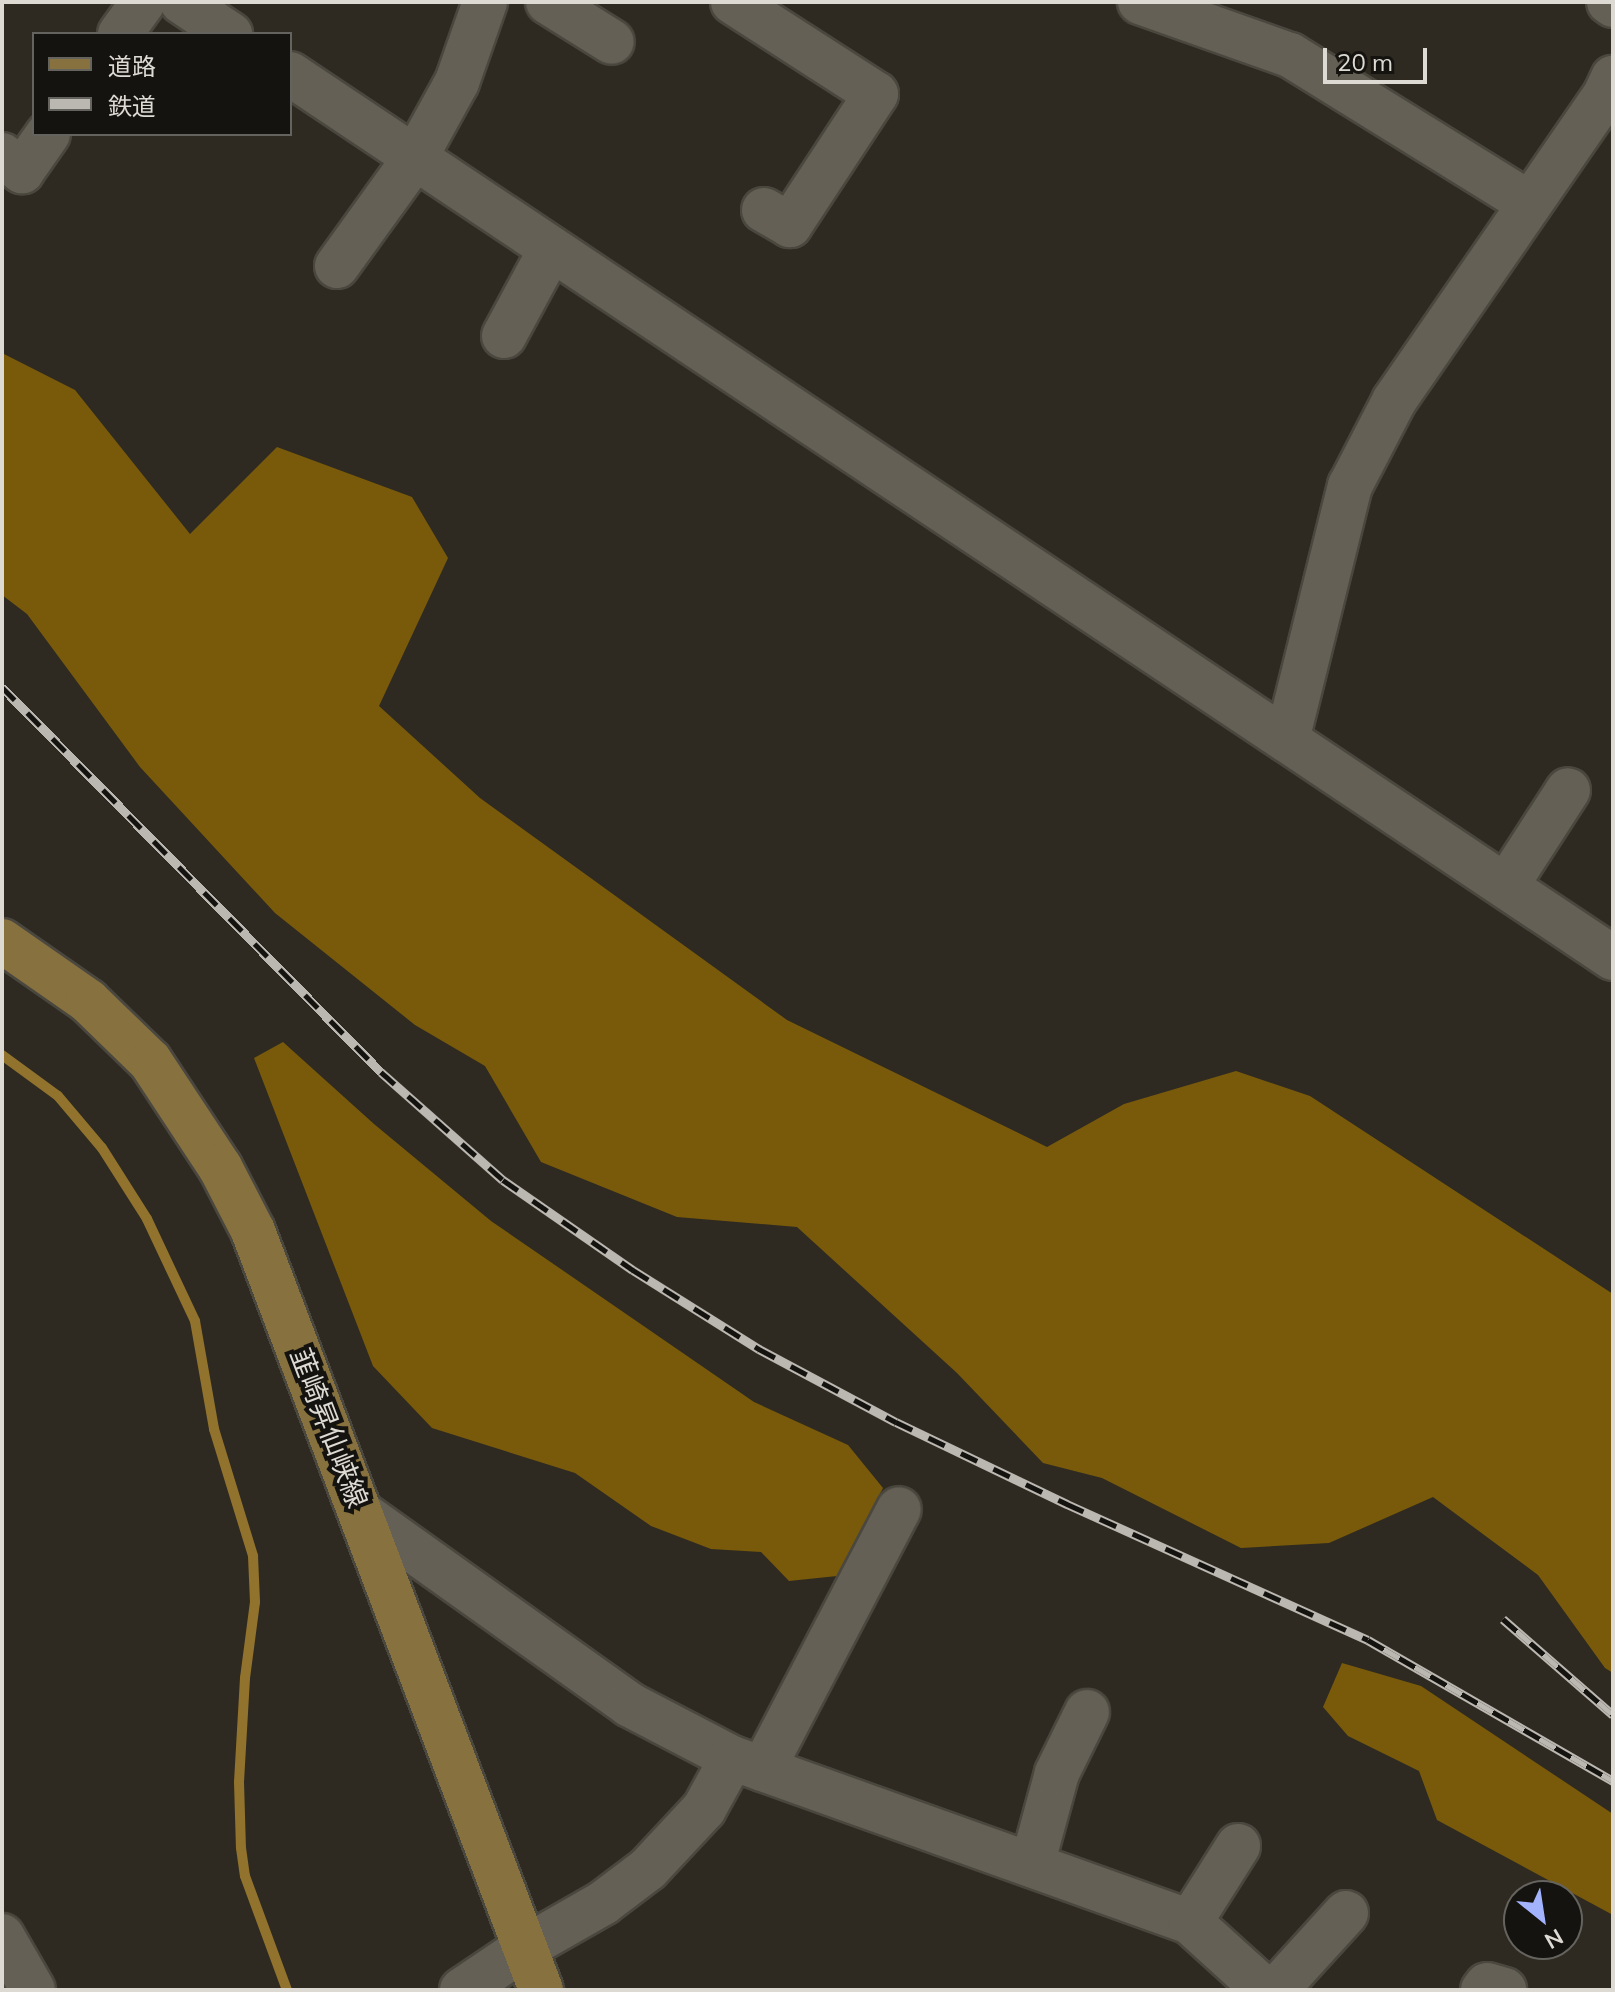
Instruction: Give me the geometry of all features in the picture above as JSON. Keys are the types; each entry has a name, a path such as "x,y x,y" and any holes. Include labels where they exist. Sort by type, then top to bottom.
{"main road":[{"name":"韮崎昇仙峡線","path":"2,941 88,1001 150,1061 183,1108 253,1231 541,1990"}],"street":[{"path":"121,32 143,2"},
{"path":"182,2 230,22"},
{"path":"337,266 415,158 457,82 485,2"},
{"path":"548,2 612,42"},
{"path":"733,2 876,94 790,225 764,210"},
{"path":"1140,2 1290,55 1530,204"},
{"path":"292,75 1506,886 1606,938"},
{"path":"1287,740 1350,486 1394,401 1613,78"},
{"path":"2,155 22,171 47,136"},
{"path":"504,336 551,249"},
{"path":"1506,886 1568,790"},
{"path":"462,1990 526,1947 603,1903 648,1869 748,1763 899,1509"},
{"path":"361,1513 630,1705 748,1763 1190,1922 1265,1990"},
{"path":"1032,1865 1057,1773 1087,1712"},
{"path":"1190,1922 1238,1846"},
{"path":"1276,1990 1346,1913"},
{"path":"2,1936 33,1990"},
{"path":"1483,1990 1487,1985 1504,1990"}],"shaded area":[{"path":"2,353 75,390 190,534 277,447 412,497 448,558 379,706 480,798 787,1020 1047,1147 1124,1104 1236,1071 1310,1096 1613,1294 1613,1673 1605,1668 1538,1575 1433,1497 1329,1543 1241,1548 1102,1478 1043,1463 957,1373 797,1227 677,1217 541,1162 485,1066 415,1025 275,913 140,767 27,614 2,595"},
{"path":"283,1042 374,1124 491,1221 754,1402 848,1445 883,1488 837,1576 789,1581 761,1552 711,1549 651,1526 575,1473 432,1428 373,1366 254,1058"},
{"path":"1342,1663 1421,1686 1613,1814 1613,1915 1583,1899 1583,1880 1548,1880 1437,1820 1419,1771 1348,1736 1323,1707"}],"waterway":[{"path":"2,1055 58,1096 102,1148 147,1219 195,1321 214,1429 253,1556 255,1602 245,1678 239,1782 241,1848 245,1876 287,1990"}],"railway":[{"path":"2,687 381,1072 503,1180 633,1270 759,1349 896,1422 1067,1504 1368,1640 1613,1781"},
{"path":"1503,1619 1613,1715"}]}
